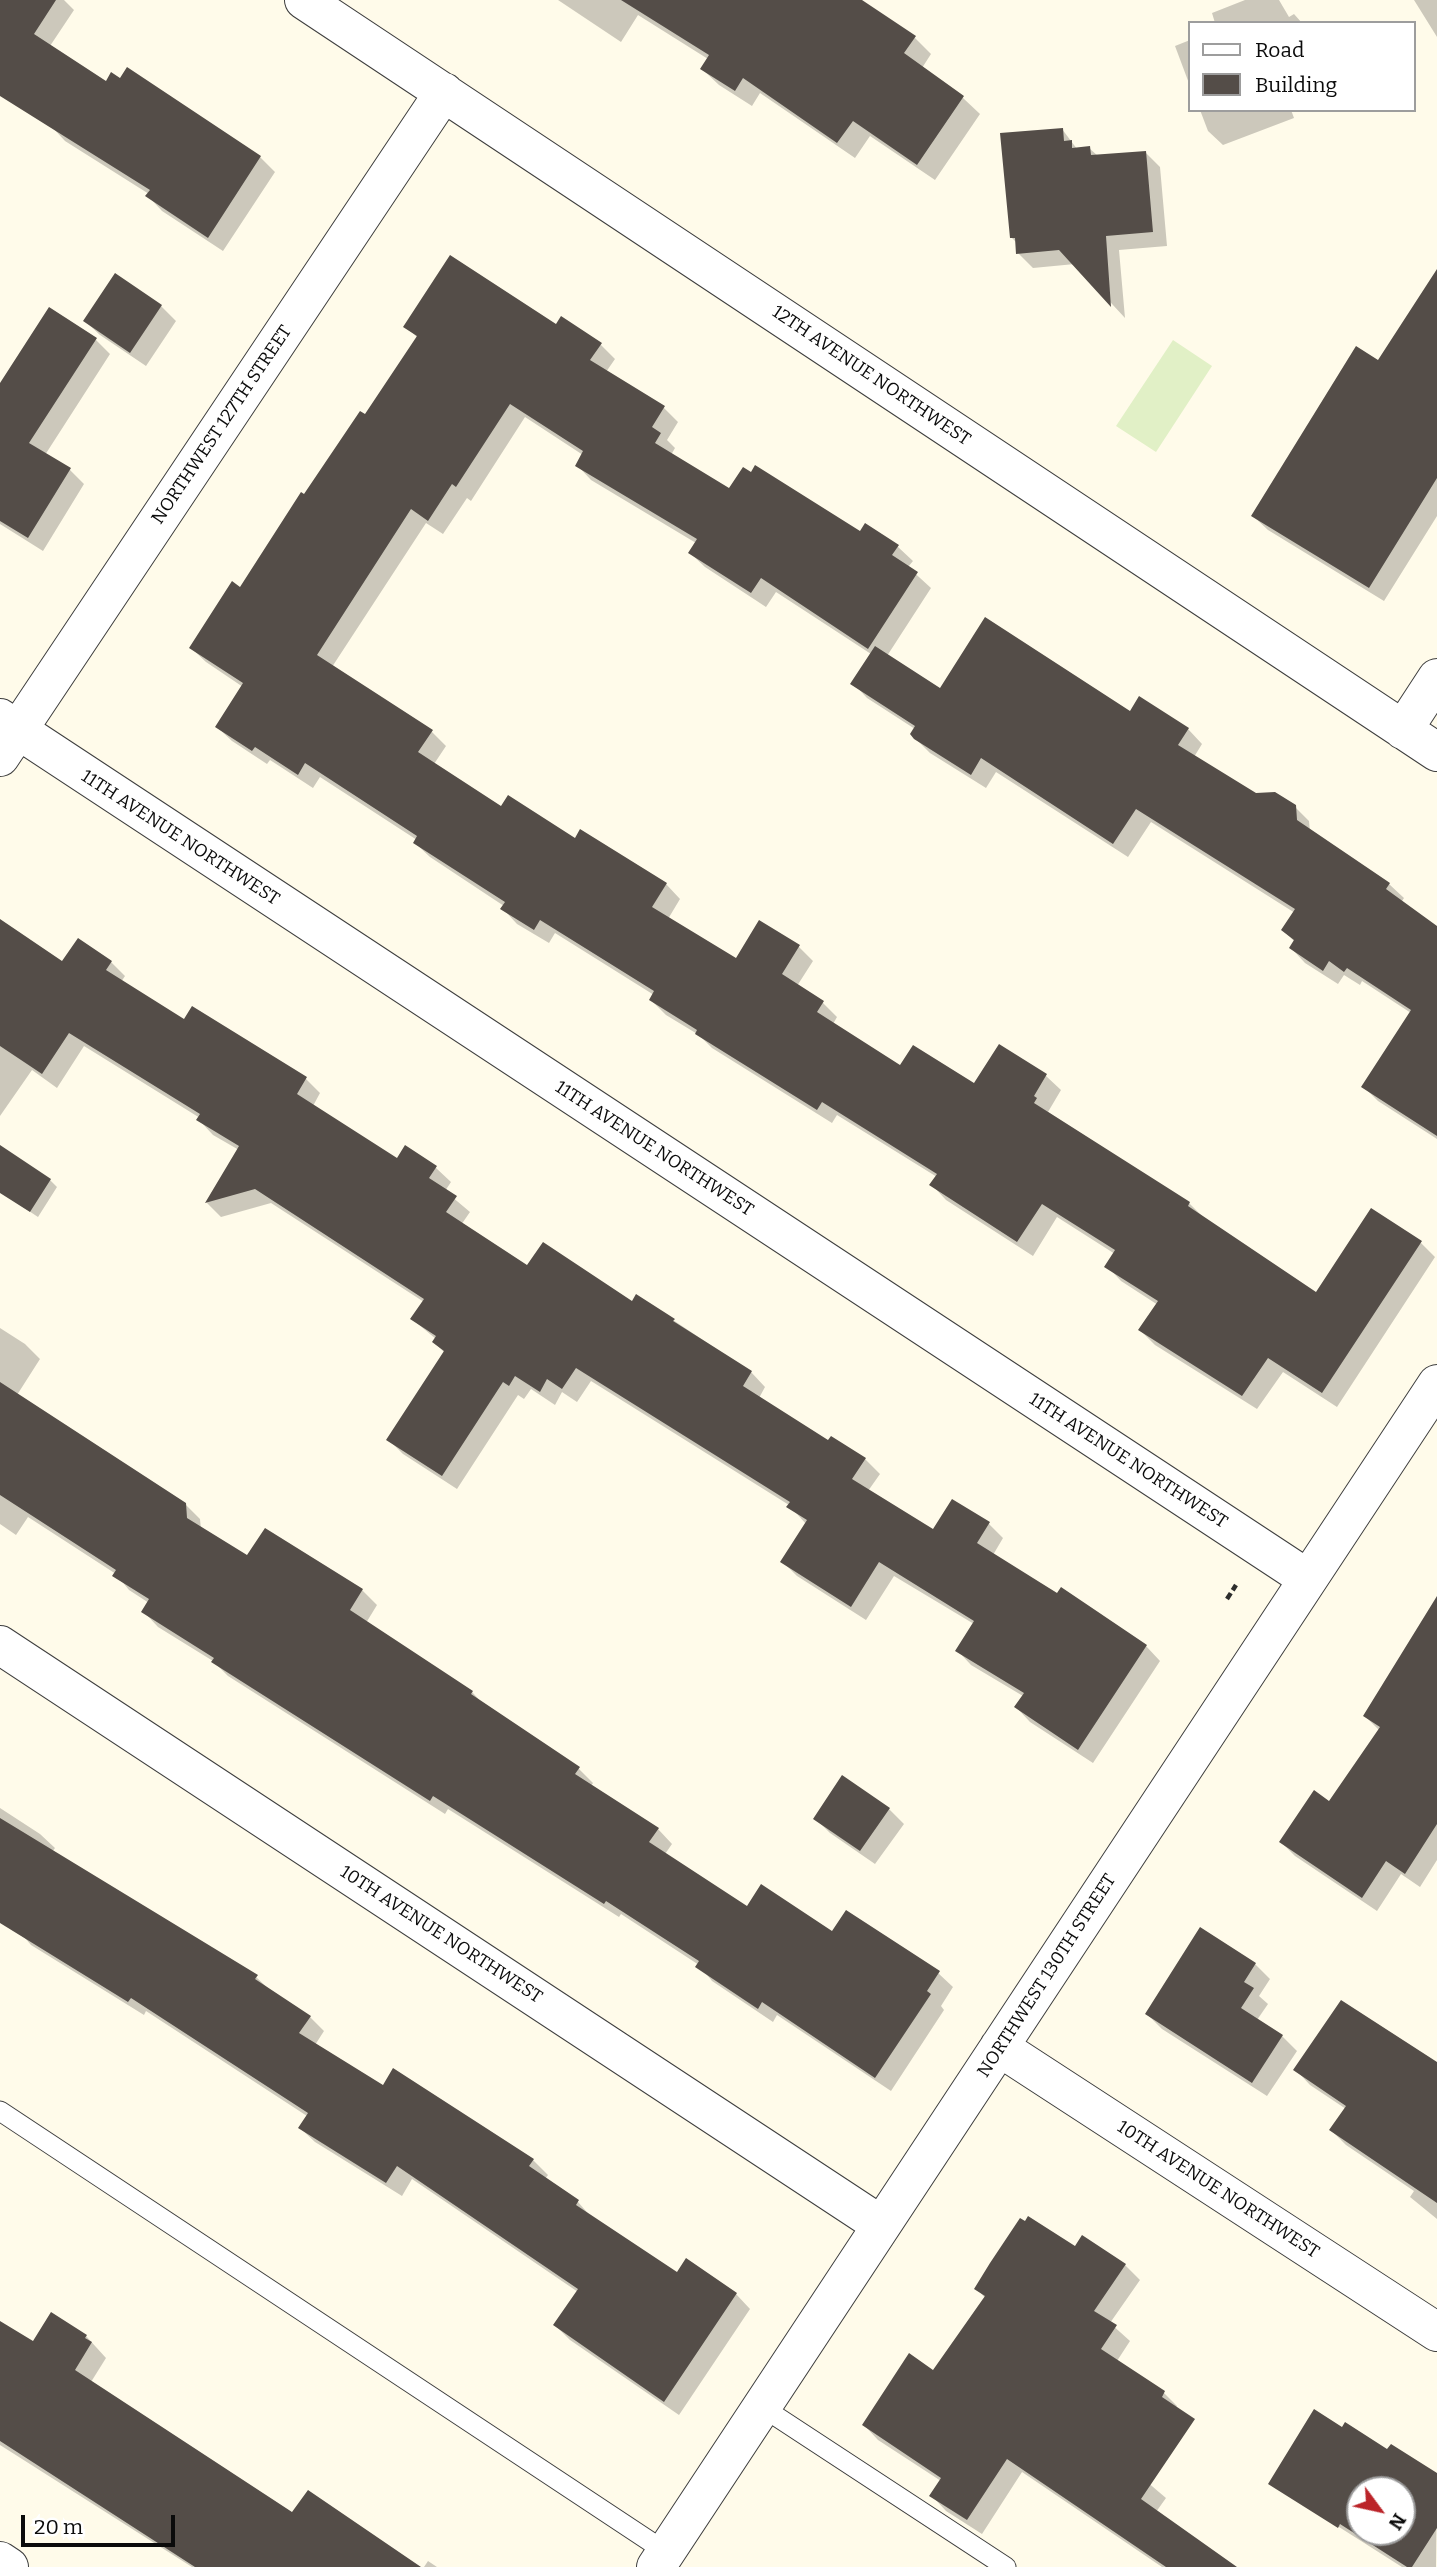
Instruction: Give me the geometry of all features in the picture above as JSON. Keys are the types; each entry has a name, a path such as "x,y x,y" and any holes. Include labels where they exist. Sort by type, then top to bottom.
{"street":[{"name":"12TH AVENUE NORTHWEST","path":"304,0 1437,752"},
{"name":"NORTHWEST 127TH STREET","path":"6,735 444,92"},
{"path":"1403,730 1437,678"},
{"name":"11TH AVENUE NORTHWEST","path":"6,735 1308,1579"},
{"name":"NORTHWEST 130TH STREET","path":"661,2559 1437,1384"},
{"name":"10TH AVENUE NORTHWEST","path":"0,1645 881,2225"},
{"name":"10TH AVENUE NORTHWEST","path":"999,2047 1437,2332"},
{"path":"0,2561 9,2567"}],"lane":[{"path":"0,2110 661,2559"},
{"path":"762,2407 1006,2567"}],"green space":[{"path":"1173,340 1212,366 1156,452 1116,426"}],"building":[{"path":"0,0 56,0 34,34 106,81 111,72 120,78 127,67 261,156 208,238 145,196 150,190 0,96"},
{"path":"621,0 862,0 916,36 904,53 964,96 917,165 853,121 837,143 743,78 735,91 700,69 709,55"},
{"path":"1063,128 1064,141 1072,140 1072,148 1090,146 1091,155 1146,151 1153,232 1106,236 1111,307 1059,250 1016,254 1015,238 1010,238 1000,133"},
{"path":"450,255 556,324 561,316 602,343 590,360 665,406 652,427 661,433 655,443 729,488 743,467 751,472 755,465 860,531 865,523 899,545 892,555 918,572 868,649 761,578 751,593 688,553 697,539 575,466 583,451 510,404 456,487 452,484 428,521 411,509 317,655 433,730 418,752 501,806 508,795 575,838 580,829 667,883 652,907 736,958 759,920 800,945 782,974 824,1001 817,1012 900,1065 913,1045 974,1083 999,1044 1047,1074 1034,1096 1037,1098 1034,1103 1190,1202 1188,1206 1316,1292 1371,1208 1422,1241 1322,1393 1268,1358 1242,1396 1138,1330 1158,1301 1104,1267 1115,1250 1042,1204 1017,1242 929,1185 937,1174 822,1102 817,1110 695,1034 697,1030 649,1000 654,991 540,920 534,930 500,909 505,902 413,843 417,836 305,763 298,775 255,747 252,751 215,727 243,683 189,648 232,581 240,587 301,492 304,494 360,411 365,414 417,336 403,327"},
{"path":"1437,269 1437,478 1369,588 1251,516 1356,346 1378,360"},
{"path":"115,273 162,305 130,353 83,321"},
{"path":"49,307 97,338 29,443 71,468 28,538 0,521 0,383"},
{"path":"985,617 1130,711 1139,696 1189,728 1178,745 1256,793 1275,792 1296,805 1297,820 1390,883 1386,889 1437,926 1437,1136 1361,1087 1411,1010 1347,968 1344,972 1329,961 1323,971 1289,948 1294,940 1281,930 1295,909 1136,809 1113,844 981,758 971,775 914,739 910,734 915,726 850,684 875,646 940,688"},
{"path":"0,919 62,961 78,938 112,961 106,970 184,1019 192,1006 307,1077 297,1094 397,1158 405,1145 437,1166 429,1178 457,1196 446,1212 527,1265 543,1242 632,1301 636,1294 675,1319 673,1321 752,1371 743,1386 828,1440 831,1436 866,1458 852,1479 933,1529 952,1499 990,1522 977,1543 1057,1593 1061,1587 1147,1645 1078,1750 1014,1707 1024,1693 955,1651 974,1621 879,1562 851,1607 780,1562 807,1520 786,1507 790,1502 576,1368 562,1389 547,1379 540,1392 515,1376 509,1386 503,1382 442,1476 386,1440 444,1351 432,1342 436,1336 410,1319 424,1299 255,1189 205,1203 239,1146 196,1120 200,1114 69,1033 42,1074 0,1046"},
{"path":"0,1145 51,1179 30,1212 0,1193"},
{"path":"0,1382 186,1503 187,1518 247,1555 265,1528 363,1589 350,1610 473,1691 471,1694 580,1767 575,1774 659,1828 649,1842 747,1906 761,1884 832,1931 846,1910 940,1971 927,1991 931,1994 875,2078 762,2002 758,2009 695,1967 699,1961 606,1901 604,1904 433,1796 430,1801 211,1662 214,1658 141,1612 149,1599 112,1576 116,1570 0,1495"},
{"path":"1437,1596 1437,1824 1405,1874 1386,1861 1362,1898 1279,1842 1314,1790 1329,1801 1380,1727 1363,1716"},
{"path":"842,1775 890,1808 860,1851 813,1819"},
{"path":"0,1818 258,1975 255,1979 311,2016 299,2033 383,2085 393,2068 534,2159 529,2166 579,2200 576,2205 677,2272 686,2258 737,2293 664,2402 553,2325 578,2289 397,2166 386,2183 298,2128 308,2113 131,1998 128,2002 0,1923"},
{"path":"1200,1927 1256,1963 1244,1982 1254,1988 1241,2008 1283,2035 1252,2083 1145,2014"},
{"path":"1341,2000 1437,2062 1437,2203 1329,2130 1346,2106 1293,2070"},
{"path":"1028,2216 1075,2246 1082,2235 1126,2264 1094,2311 1117,2325 1101,2349 1165,2391 1162,2397 1195,2419 1141,2499 1237,2567 1166,2567 1007,2459 967,2520 929,2496 941,2478 862,2425 909,2353 933,2370 985,2296 974,2289 990,2263 1020,2218 1025,2221"},
{"path":"51,2312 87,2335 85,2338 92,2342 75,2370 292,2512 308,2490 421,2567 195,2567 0,2441 0,2321 33,2341"},
{"path":"1314,2409 1342,2427 1345,2422 1387,2449 1391,2444 1437,2473 1437,2528 1412,2567 1407,2567 1374,2546 1416,2546 1416,2476 1346,2476 1346,2528 1340,2524 1338,2528 1268,2484"}]}
